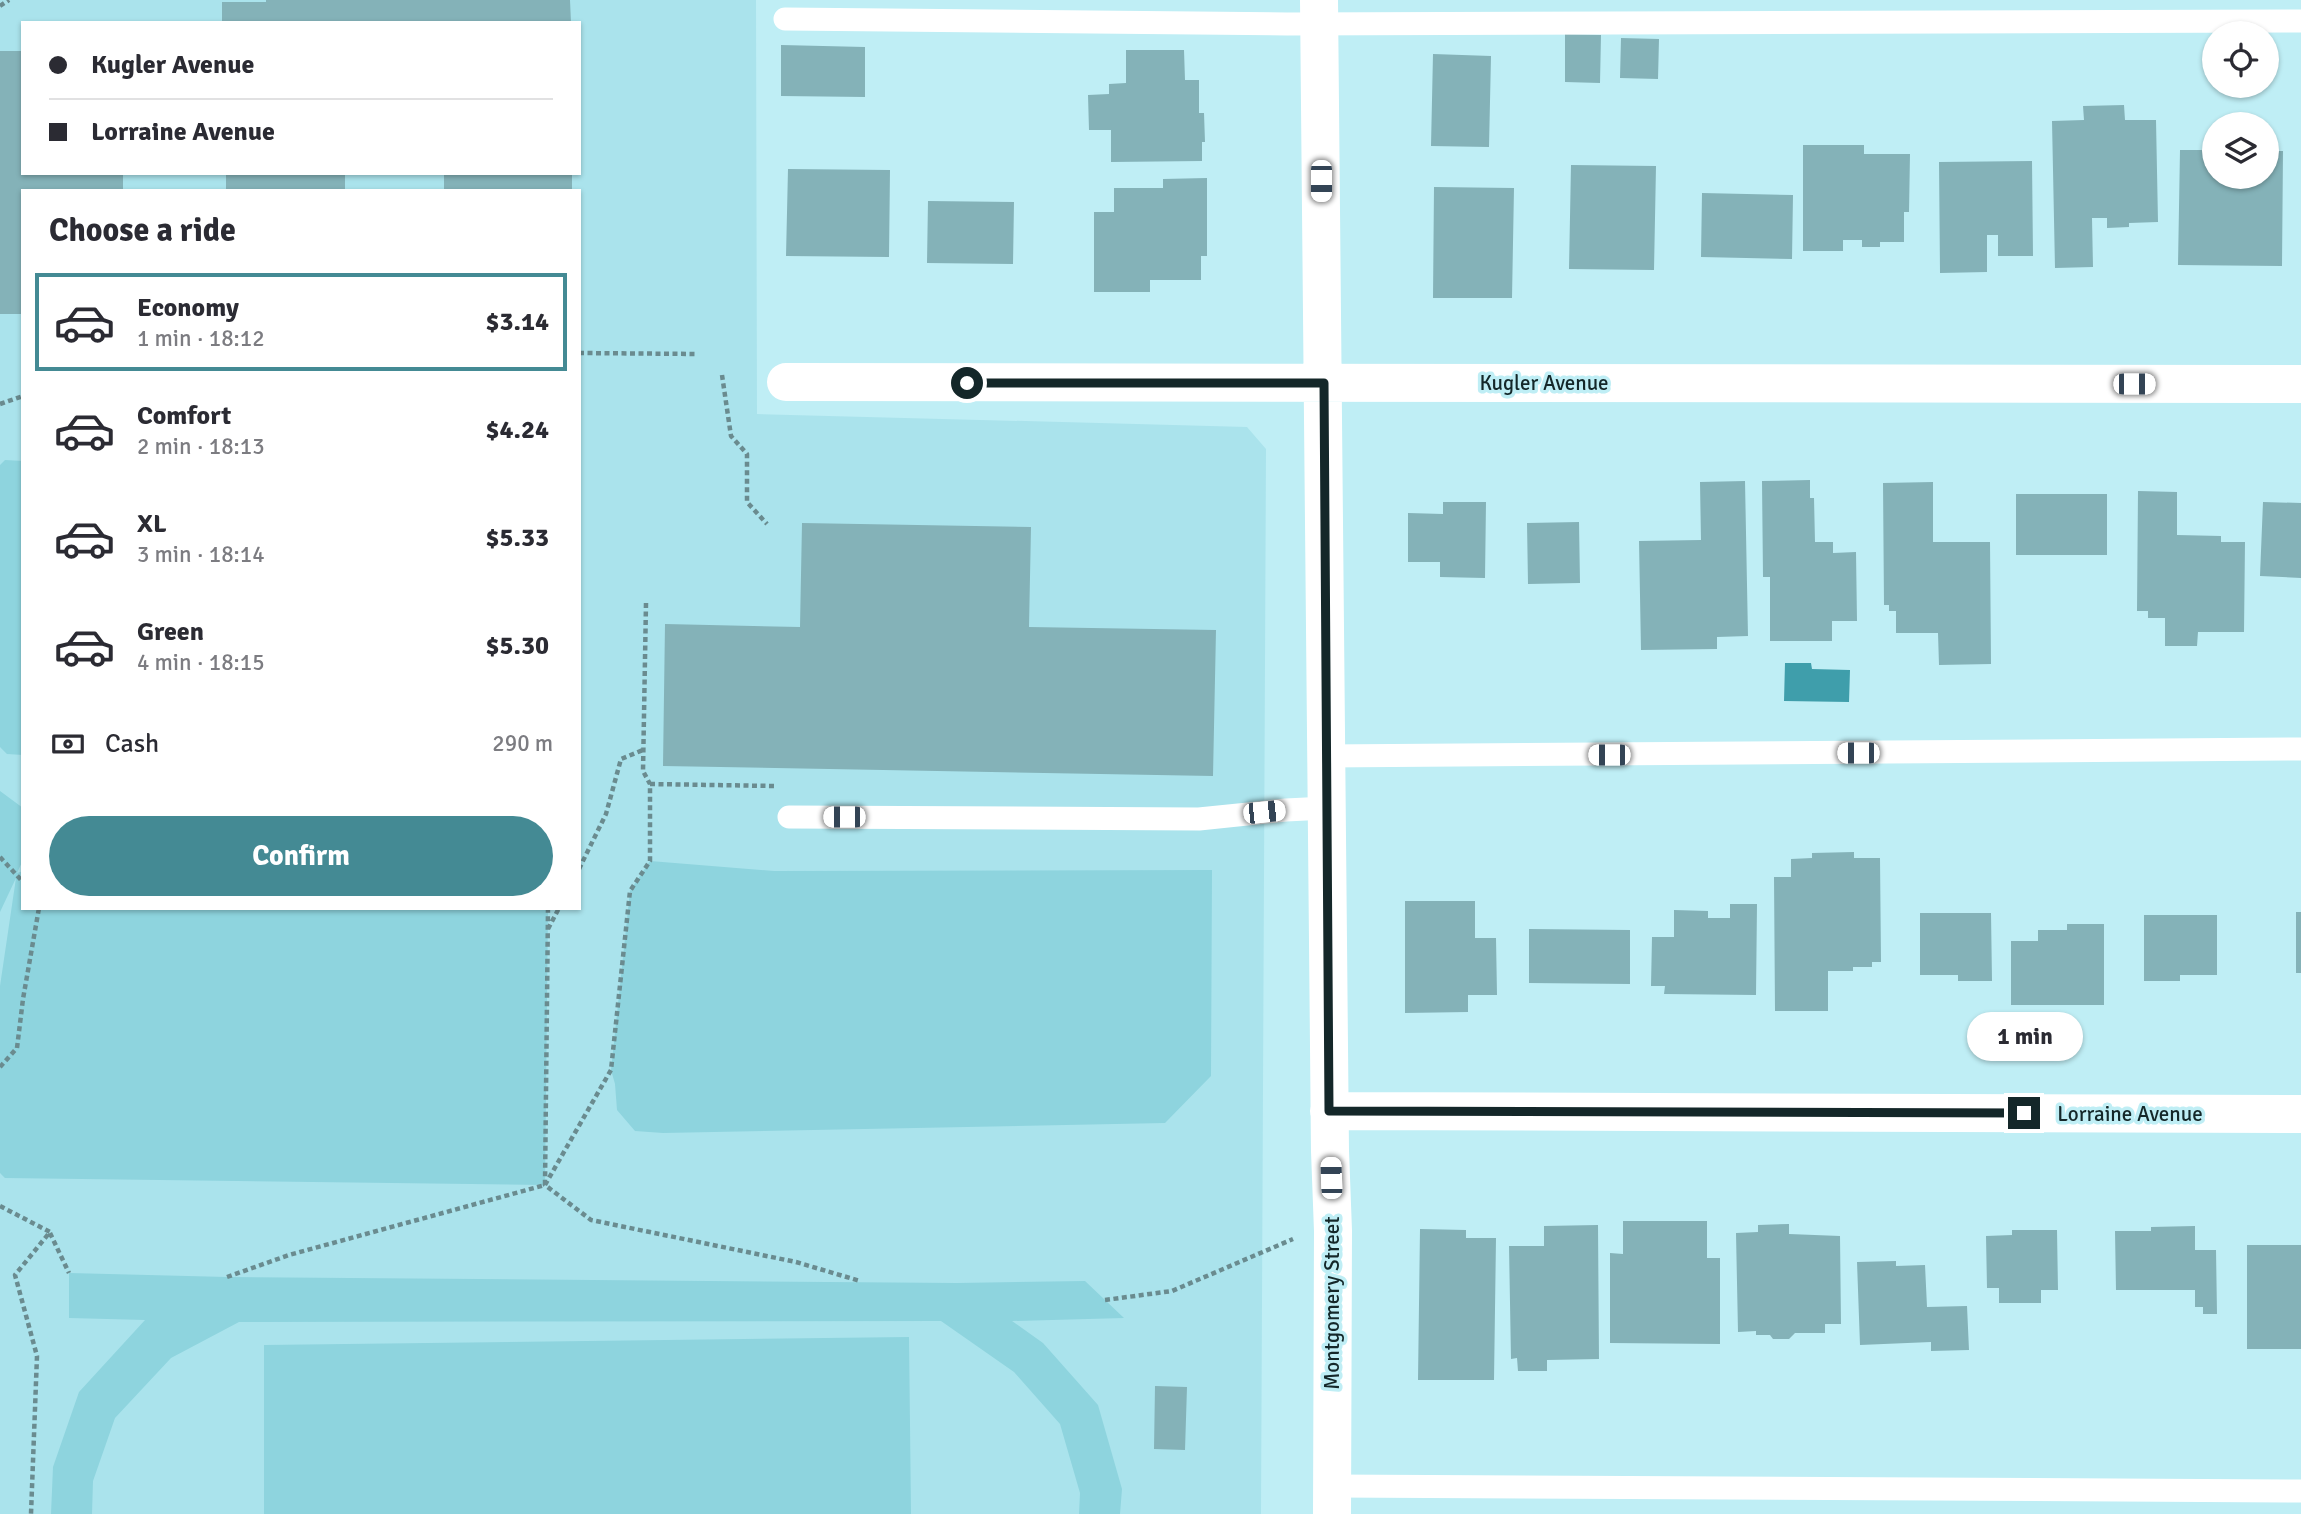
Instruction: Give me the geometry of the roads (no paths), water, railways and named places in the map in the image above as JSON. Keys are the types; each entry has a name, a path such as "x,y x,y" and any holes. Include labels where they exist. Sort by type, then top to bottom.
{"street":[{"name":"Montgomery Street","path":"1319,12 1329,1111 1333,1231 1332,1500"},
{"name":"Kugler Avenue","path":"786,382 2301,384"},
{"name":"Lorraine Avenue","path":"1329,1111 2301,1114"}],"lane":[{"path":"785,19 1319,12 2301,21"},
{"path":"1325,757 2301,749"},
{"path":"789,817 1199,819 1326,808"},
{"path":"1332,1500 2301,1491"}]}
